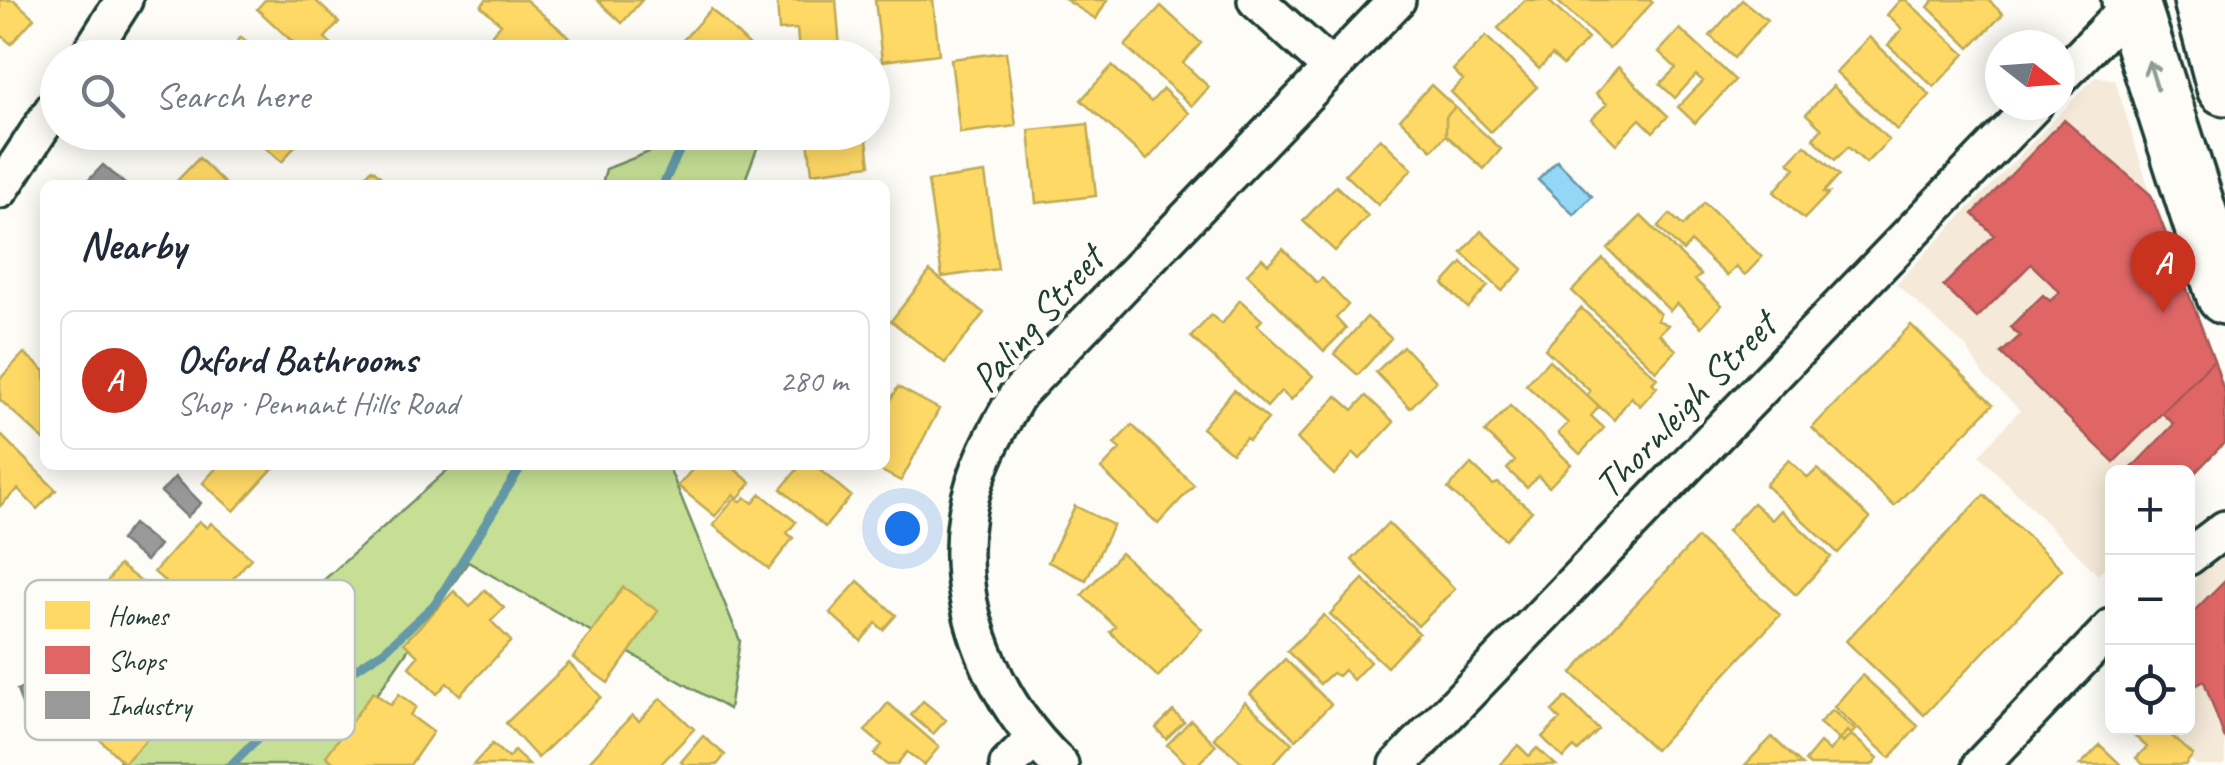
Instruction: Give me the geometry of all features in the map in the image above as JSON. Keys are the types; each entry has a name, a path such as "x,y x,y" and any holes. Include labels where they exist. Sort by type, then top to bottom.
{"highway":[{"path":"2202,0 2225,87"},
{"path":"2131,2 2225,296"}],"street":[{"path":"98,40 124,0"},
{"path":"1256,0 1332,68"},
{"name":"Paling Street","path":"1060,765 1033,740 1001,690 977,639 966,573 967,513 988,444 1018,394 1397,0"},
{"path":"2075,62 2131,2"},
{"name":"Thornleigh Street","path":"1398,765 2020,120"},
{"path":"0,190 40,129"},
{"path":"2191,555 2225,529"},
{"path":"1981,765 2105,634"},
{"path":"1008,765 1033,740"}],"shaded area":[{"path":"2096,76 2115,80 2151,195 2225,394 2225,442 2195,473 2195,465 2105,465 2105,567 2098,575 1979,455 2020,410 1983,375 1967,348 1896,284 2054,120 2075,120 2075,98"},
{"path":"2225,553 2225,765 2196,765 2165,735 2195,735 2195,580 2214,557"}],"green space":[{"path":"654,150 756,150 745,180 603,180 606,169"},
{"path":"447,470 670,470 740,641 729,709 468,562 355,727 355,580 324,580"},
{"path":"144,740 346,740 329,765 116,765"}],"water":[{"path":"1557,161 1592,196 1574,215 1538,180"}],"building: Homes":[{"path":"0,0 14,0 34,18 11,44 0,34"},
{"path":"265,0 315,0 339,22 327,40 291,40 257,9"},
{"path":"486,0 526,0 570,38 489,40 501,24 481,6"},
{"path":"597,0 642,0 622,23"},
{"path":"777,0 836,0 839,40 798,40 797,29 779,30"},
{"path":"875,0 933,0 939,54 890,60 890,40 880,40"},
{"path":"1066,0 1107,0 1096,19"},
{"path":"1525,0 1548,0 1588,39 1563,65 1552,55 1539,69 1498,28"},
{"path":"1556,0 1651,0 1653,2 1609,49"},
{"path":"1742,0 1767,20 1734,58 1710,36"},
{"path":"1900,0 1906,0 1965,54 1934,87 1888,45 1902,29 1887,15"},
{"path":"1934,0 1988,0 2003,14 1970,48 1928,7"},
{"path":"1161,6 1201,43 1183,63 1209,87 1192,106 1125,46"},
{"path":"711,9 744,40 683,40"},
{"path":"1680,29 1735,80 1695,123 1678,107 1703,81 1696,75 1675,98 1660,84 1676,68 1659,52"},
{"path":"1486,36 1537,87 1491,132 1451,92 1463,80 1453,70"},
{"path":"1869,37 1930,95 1897,130 1836,72"},
{"path":"1006,52 1016,126 960,133 951,59"},
{"path":"1112,66 1151,102 1163,89 1189,113 1147,160 1081,100"},
{"path":"1618,67 1668,116 1653,132 1640,119 1616,144 1591,119 1607,104 1596,94"},
{"path":"1431,85 1455,107 1446,117 1446,135 1432,150 1400,119"},
{"path":"1833,86 1889,140 1866,163 1848,147 1835,160 1813,138 1822,129 1806,114"},
{"path":"1455,107 1501,149 1484,169 1446,135 1446,117"},
{"path":"1088,124 1096,196 1036,203 1029,130"},
{"path":"1380,138 1412,169 1378,205 1345,174"},
{"path":"1805,145 1839,175 1823,193 1829,193 1804,219 1774,192 1795,168 1789,162"},
{"path":"268,150 292,150 282,162"},
{"path":"809,150 868,150 870,165 812,173"},
{"path":"199,158 221,180 178,180"},
{"path":"372,169 384,180 362,180"},
{"path":"985,173 998,269 942,277 928,181"},
{"path":"1336,186 1368,216 1335,251 1303,221"},
{"path":"1704,203 1762,257 1745,275 1736,266 1727,276 1691,242 1683,251 1658,227 1670,214 1683,226"},
{"path":"1641,216 1701,275 1695,280 1722,305 1701,327 1677,303 1670,311 1608,249"},
{"path":"1481,231 1523,269 1502,291 1462,253"},
{"path":"1283,249 1317,283 1322,278 1348,305 1336,318 1346,329 1324,351 1247,274 1262,258 1268,264"},
{"path":"1603,259 1660,314 1657,320 1668,325 1659,334 1676,350 1656,371 1572,291"},
{"path":"1462,263 1488,286 1468,308 1443,284"},
{"path":"930,271 984,313 945,363 891,321"},
{"path":"1240,300 1262,320 1257,325 1313,376 1291,400 1281,391 1267,407 1191,337 1211,315 1222,324"},
{"path":"1581,308 1657,378 1652,383 1657,387 1640,406 1631,397 1614,420 1545,349"},
{"path":"1367,317 1391,338 1358,375 1334,354"},
{"path":"1911,325 1993,404 1894,506 1812,428"},
{"path":"1403,346 1436,381 1410,408 1376,372"},
{"path":"24,353 40,367 40,436 0,400 0,379"},
{"path":"1549,360 1599,407 1591,416 1604,428 1580,454 1558,433 1568,423 1526,385"},
{"path":"898,387 939,409 901,481 880,470 890,470 890,402"},
{"path":"1234,390 1268,419 1232,453 1202,428"},
{"path":"1337,396 1353,410 1366,396 1394,422 1360,459 1354,453 1334,475 1297,439"},
{"path":"1510,406 1571,464 1549,487 1538,476 1527,488 1507,469 1515,461 1485,432"},
{"path":"1132,425 1194,485 1158,524 1101,469 1120,449 1114,444"},
{"path":"0,434 56,490 37,509 18,489 0,506"},
{"path":"1789,460 1808,478 1817,469 1870,518 1838,553 1765,485"},
{"path":"1471,464 1493,485 1498,483 1532,511 1505,539 1448,489"},
{"path":"215,470 271,470 234,511 203,483"},
{"path":"692,470 736,470 751,483 738,498 734,494 715,516 678,486"},
{"path":"797,470 820,470 851,496 825,527 781,489"},
{"path":"761,494 796,522 787,533 793,538 769,569 713,525 735,498 741,502 745,497 753,503"},
{"path":"1984,495 2062,569 1924,715 1846,641"},
{"path":"1753,503 1772,520 1781,510 1831,557 1796,595 1727,531"},
{"path":"1075,506 1113,525 1086,580 1048,562"},
{"path":"199,521 207,528 211,523 251,558 232,580 163,580 154,572"},
{"path":"1388,523 1455,589 1418,626 1352,560"},
{"path":"1697,538 1780,615 1655,750 1572,673"},
{"path":"1121,553 1202,629 1158,677 1110,632 1115,626 1082,595"},
{"path":"119,565 139,580 108,580"},
{"path":"1363,579 1419,633 1387,667 1330,614"},
{"path":"858,581 896,615 883,630 876,623 861,641 830,613"},
{"path":"623,587 658,611 608,683 573,658"},
{"path":"485,590 504,608 491,621 511,641 460,695 447,683 437,694 409,667 418,656 404,643 454,591 470,607"},
{"path":"1324,615 1370,662 1353,680 1344,670 1338,676 1332,673 1320,684 1287,651"},
{"path":"1285,659 1331,704 1296,740 1250,694"},
{"path":"569,663 601,697 538,758 506,723"},
{"path":"1862,675 1918,726 1890,758 1834,707"},
{"path":"373,692 391,705 399,694 416,707 410,715 433,732 410,765 337,765 326,756 338,740 355,740 355,717"},
{"path":"1566,697 1599,730 1578,751 1574,747 1563,758 1542,737 1560,719 1552,711"},
{"path":"661,698 694,729 660,765 586,765 632,715 639,721"},
{"path":"923,701 946,720 933,734 911,715"},
{"path":"1245,702 1292,743 1272,765 1245,765 1214,738"},
{"path":"888,703 939,747 924,765 907,752 896,765 887,765 874,754 882,745 865,731"},
{"path":"1832,710 1855,730 1843,743 1819,723"},
{"path":"1173,711 1184,722 1166,739 1156,728"},
{"path":"1191,720 1216,745 1197,765 1188,765 1167,745"},
{"path":"1847,731 1878,758 1872,765 1810,765 1805,761 1820,743 1829,751"},
{"path":"2134,735 2171,735 2193,755 2185,765 2144,765 2136,758 2147,747"},
{"path":"703,736 725,755 717,765 684,765 681,762"},
{"path":"1772,737 1802,765 1745,765"},
{"path":"100,740 146,740 124,763"},
{"path":"492,744 508,758 514,751 529,765 473,765"},
{"path":"1518,745 1529,756 1537,748 1556,765 1500,765"},
{"path":"2100,745 2121,765 2080,765"}],"building: Shops":[{"path":"2064,120 2151,195 2214,360 2114,462 2001,353 2020,336 2010,327 2043,295 2050,301 2060,292 2031,264 1977,318 1943,286 1994,235 1973,214"},
{"path":"2214,360 2225,394 2225,442 2195,473 2195,465 2135,465 2174,424 2162,413"},
{"path":"2225,580 2225,739 2204,681 2195,686 2195,610"}],"building: Industry":[{"path":"103,165 120,180 89,180"},
{"path":"175,477 201,503 187,517 161,492"},
{"path":"133,524 159,545 146,561 120,540"},
{"path":"25,687 25,710 24,710 17,690"}],"waterway":[{"path":"665,180 680,150"},
{"path":"355,669 385,650 436,603 519,470"},
{"path":"232,765 256,740"}],"place":[{"name":"Oxford Bathrooms","path":"2163,313"}]}
